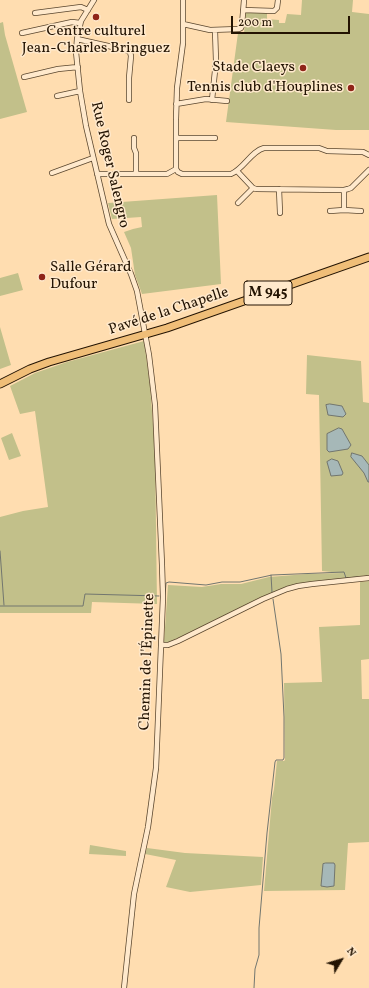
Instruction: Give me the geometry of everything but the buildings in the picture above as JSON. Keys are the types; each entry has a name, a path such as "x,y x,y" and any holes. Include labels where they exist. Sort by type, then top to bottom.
{"main road":[{"name":"Pavé de la Chapelle","path":"0,384 49,362 180,324 369,257"}],"street":[{"name":"Rue Roger Salengro","path":"94,0 80,23 77,40 76,52 83,114 110,228 137,291 146,335"},
{"path":"183,0 183,42 176,104 176,169 178,172 182,174 233,174 237,172 256,152 264,148 319,148 327,151 363,152 369,155"},
{"path":"183,24 215,30 240,29 242,25 244,0"},
{"path":"243,10 274,11 277,8 278,0"},
{"path":"35,13 81,7 88,10"},
{"path":"22,33 72,22 80,23"},
{"path":"212,100 216,61 215,30"},
{"path":"77,40 127,50 130,52 132,56 129,80 129,100"},
{"path":"24,77 58,69 78,68"},
{"path":"57,96 80,91"},
{"path":"176,104 200,100 227,102"},
{"path":"134,138 136,174"},
{"path":"176,138 215,138"},
{"path":"52,173 93,158"},
{"path":"97,174 167,174 176,169"},
{"path":"237,172 253,188 258,189 344,190 351,188 369,170"},
{"path":"238,203 253,188"},
{"path":"279,189 280,212"},
{"path":"344,190 344,210"},
{"path":"330,211 361,211"},
{"name":"Chemin de l'Épinette","path":"124,988 136,880 148,827 155,778 163,597 154,391 146,335"},
{"path":"160,645 168,645 178,641 287,589 306,585 369,578"}],"shaded area":[{"path":"302,0 353,0 352,12 369,14 369,130 336,130 226,122 238,33 244,33 246,12 267,12 267,19 279,20 279,23 285,23 287,14 301,15"},
{"path":"3,22 5,35 27,112 0,119 0,23"},
{"path":"217,195 221,284 142,294 135,275 131,248 124,232 142,227 141,217 112,219 108,203"},
{"path":"18,273 23,290 0,296 0,278"},
{"path":"0,327 11,365 0,369"},
{"path":"144,341 150,385 155,451 157,604 92,602 91,613 0,613 0,517 48,507 35,411 20,414 10,386 35,373 67,362"},
{"path":"307,355 361,361 363,402 369,403 369,575 309,583 265,596 170,642 164,642 168,585 202,587 221,584 241,584 269,577 341,573 322,571 319,395 306,394"},
{"path":"330,404 342,406 346,414 343,417 328,415 326,405"},
{"path":"339,428 342,429 351,445 348,449 329,452 327,450 327,434"},
{"path":"12,433 21,456 9,460 1,438"},
{"path":"352,453 362,456 369,465 369,482 364,473 351,457"},
{"path":"332,459 338,461 343,473 342,475 331,476 327,462"},
{"path":"369,581 369,659 361,660 362,699 369,699 369,842 348,843 345,890 264,891 272,798 277,761 285,760 284,683 322,682 319,627 360,625 360,582"},
{"path":"90,845 126,851 126,856 89,854"},
{"path":"147,848 185,853 263,857 261,885 190,892 166,887 176,860 145,854"},
{"path":"334,863 335,865 334,886 321,886 323,864"}],"waterway":[{"path":"0,551 4,605"},
{"path":"165,596 166,583 169,582 206,585 222,582 240,582 272,575 344,572 346,578 369,576"},
{"path":"271,575 272,592"},
{"path":"0,606 83,606 85,594 159,596"},
{"path":"254,988 255,969 259,955 259,928 275,762 276,760 283,760 284,758 281,654 273,599"}],"place":[{"name":"Centre culturel Jean-Charles Bringuez","path":"96,17"},
{"name":"Stade Claeys","path":"303,68"},
{"name":"Tennis club d'Houplines","path":"351,88"},
{"name":"Salle Gérard Dufour","path":"42,277"}]}
